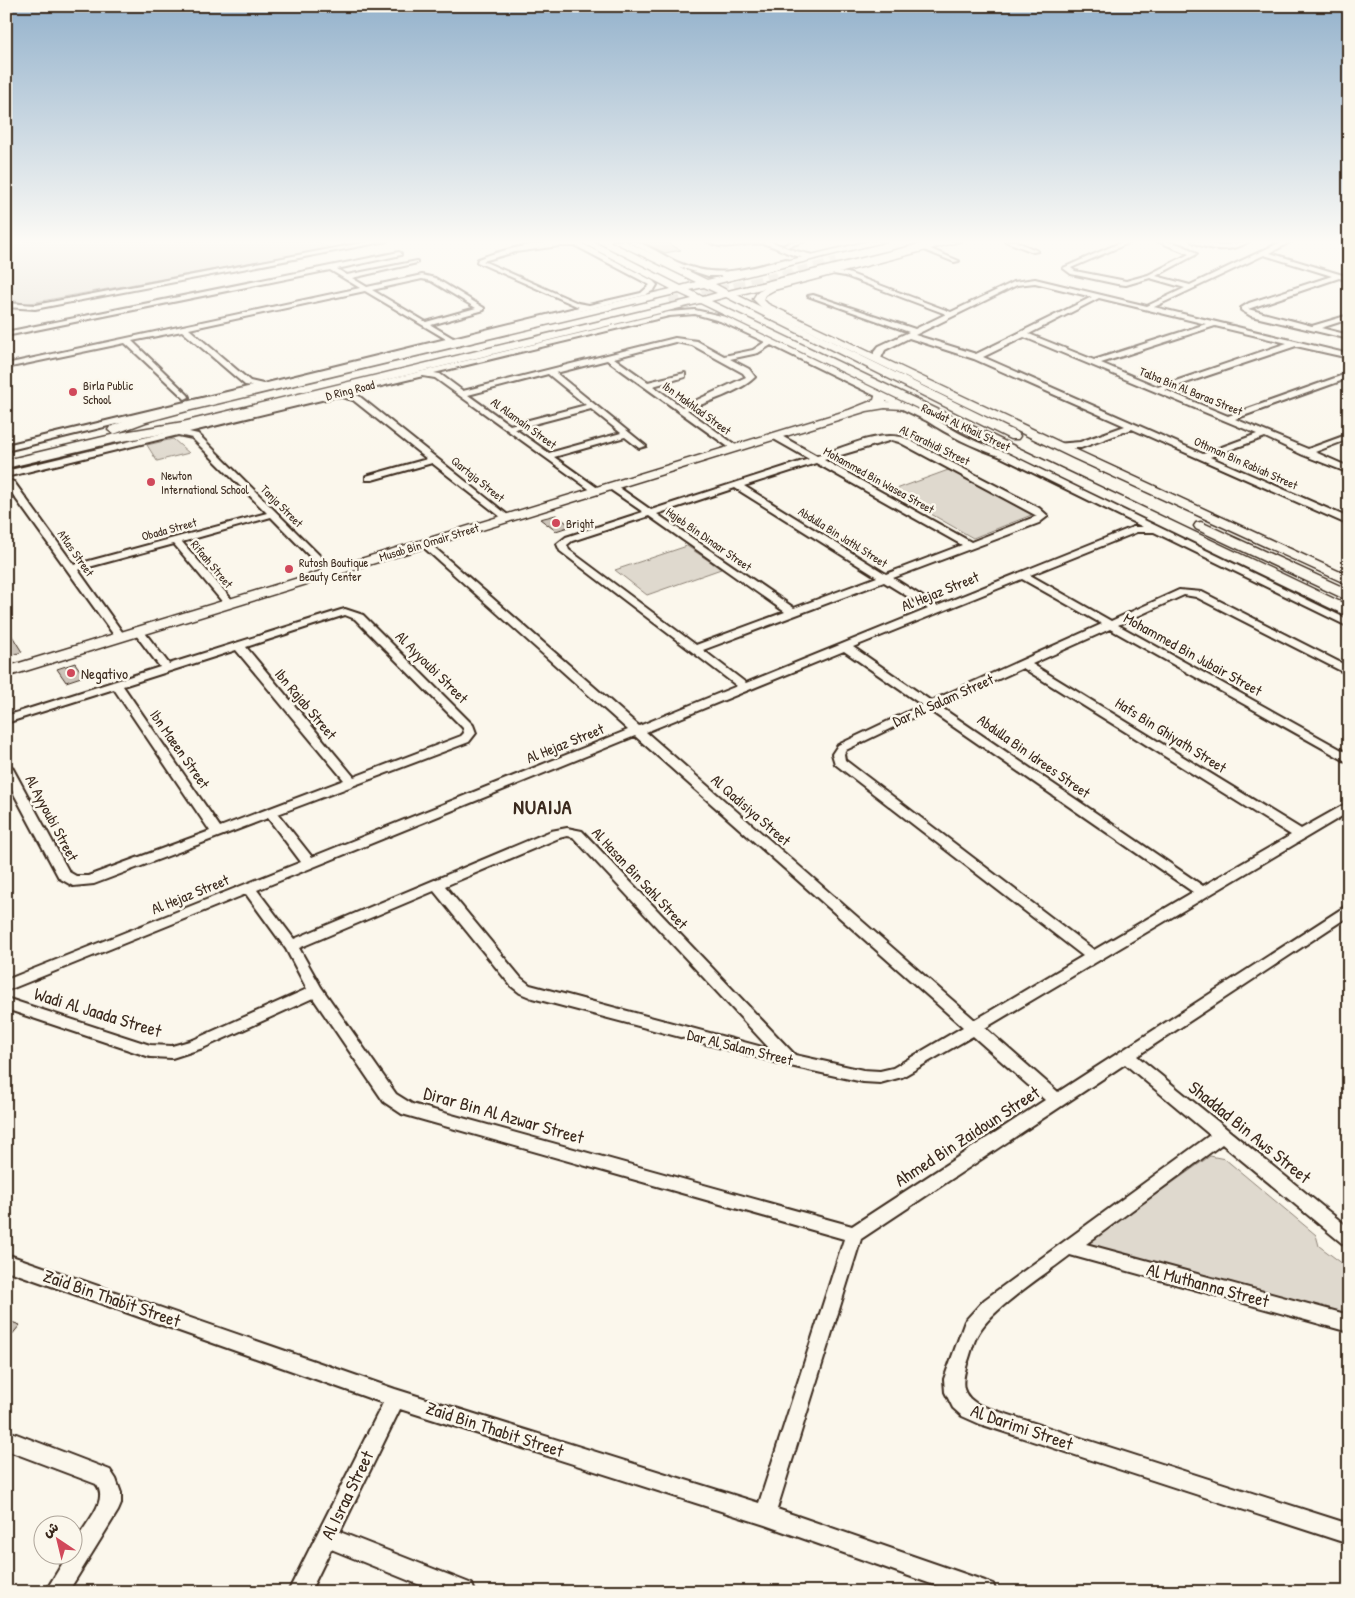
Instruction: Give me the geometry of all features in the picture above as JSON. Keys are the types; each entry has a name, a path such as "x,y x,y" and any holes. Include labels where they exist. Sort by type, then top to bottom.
{"main road":[{"path":"113,435 142,419 419,352 556,316"},
{"name":"D Ring Road","path":"6,464 113,435 610,316"},
{"path":"113,435 156,432 546,339 623,316"},
{"name":"Rawdat Al Khail Street","path":"742,316 763,331 884,393 1349,612"},
{"path":"756,316 950,413 984,422"},
{"name":"Rawdat Al Khail Street","path":"770,316 984,422 1349,596"},
{"path":"763,331 770,342"},
{"path":"419,352 431,345"},
{"path":"881,356 890,375"},
{"path":"438,373 457,360"},
{"path":"285,380 319,376"},
{"path":"884,393 1002,454"},
{"path":"303,397 330,396"},
{"name":"D Ring Road","path":"6,455 113,435"},
{"path":"1227,538 1270,551 1349,586"}],"street":[{"path":"6,334 98,316"},
{"path":"6,366 242,316"},
{"path":"411,316 452,340"},
{"path":"425,324 457,316"},
{"name":"D Ring Road","path":"6,448 553,316"},
{"name":"D Ring Road","path":"356,393 419,374 438,373 663,316"},
{"name":"Rawdat Al Khail Street","path":"715,316 884,393 904,406 980,447 1002,454 1137,524"},
{"name":"Rawdat Al Khail Street","path":"785,316 857,349 881,356 1059,446 1079,450 1349,581"},
{"name":"Othman Bin Rabiah Street","path":"863,316 977,357 1349,522"},
{"path":"881,356 912,334 948,316"},
{"path":"977,357 1060,316"},
{"path":"1179,316 1349,356"},
{"path":"1261,316 1349,337"},
{"path":"1313,328 1349,317"},
{"path":"1094,362 1214,324"},
{"path":"183,328 248,383 265,385"},
{"name":"Talha Bin Al Baraa Street","path":"1024,334 1229,418 1349,470"},
{"path":"126,340 185,397 200,400"},
{"path":"462,394 682,340 694,343 724,358 746,371 752,377 681,410"},
{"path":"724,358 757,349 768,345 770,342"},
{"path":"1159,389 1296,343"},
{"path":"830,346 857,349"},
{"path":"757,349 773,347 803,350"},
{"name":"Ibn Makhlad Street","path":"608,357 734,448"},
{"path":"550,372 642,446"},
{"name":"Al Alamain Street","path":"438,373 462,394 596,491"},
{"path":"1229,418 1349,374"},
{"name":"Ibn Makhlad Street","path":"647,385 682,375"},
{"path":"241,390 248,383"},
{"path":"330,396 356,393"},
{"name":"Qartaja Street","path":"356,393 433,460 506,518"},
{"name":"Musab Bin Omair Street","path":"853,412 878,402 884,393"},
{"name":"D Ring Road","path":"6,474 330,396"},
{"path":"177,406 185,397"},
{"name":"Musab Bin Omair Street","path":"6,672 853,412 886,404 904,406"},
{"path":"509,428 591,406"},
{"path":"175,433 195,436 202,426"},
{"path":"1079,450 1133,426"},
{"path":"547,456 626,434"},
{"path":"1203,457 1265,434"},
{"name":"Tanja Street","path":"195,436 330,572"},
{"name":"Mohammed Bin Wasea Street","path":"775,436 970,546"},
{"path":"1306,453 1349,436"},
{"name":"Al Farahidi Street","path":"696,649 1036,521 1043,516 1036,510 897,438 880,439 816,459 569,539 562,544 562,548 746,688"},
{"name":"Qartaja Street","path":"369,478 433,460"},
{"name":"Atlas Street","path":"25,470 14,477 9,483 120,636"},
{"name":"Abdulla Bin Jathl Street","path":"736,485 936,610"},
{"name":"Hajeb Bin Dinaar Street","path":"611,486 794,613"},
{"name":"Obada Street","path":"72,569 273,514"},
{"name":"Al Hejaz Street","path":"6,986 746,688 1022,574 1137,524 1161,531 1349,624"},
{"name":"Rifaah Street","path":"176,540 229,603"},
{"name":"Al Qadisiya Street","path":"424,544 1057,1101"},
{"name":"Mohammed Bin Jubair Street","path":"1022,574 1349,759"},
{"name":"Dar Al Salam Street","path":"1094,957 840,760 838,754 842,748 850,742 1183,592 1198,594 1349,672"},
{"name":"Al Ayyoubi Street","path":"6,720 345,612 353,613 469,726 470,733 465,739 89,881 73,881 64,875 6,767"},
{"path":"138,631 166,668"},
{"name":"Ibn Rajab Street","path":"238,645 351,782"},
{"name":"Abdulla Bin Idrees Street","path":"845,647 1204,893"},
{"name":"Hafs Bin Ghiyath Street","path":"1024,664 1301,835"},
{"name":"Ibn Maeen Street","path":"116,684 218,833"},
{"name":"Dar Al Salam Street","path":"436,885 516,982 536,994 790,1060 863,1076 880,1077 898,1073 1349,806"},
{"path":"270,812 309,863"},
{"name":"Al Hasan Bin Sahl Street","path":"291,946 556,834 567,832 577,834 790,1060"},
{"name":"Dirar Bin Al Azwar Street","path":"249,888 291,946 316,991 390,1098 402,1106 854,1234"},
{"name":"Ahmed Bin Zaidoun Street","path":"854,1234 1349,909"},
{"name":"Wadi Al Jaada Street","path":"6,1003 150,1050 172,1052 198,1044 316,991"},
{"name":"Shaddad Bin Aws Street","path":"1126,1056 1349,1239"},
{"name":"Al Darimi Street","path":"1222,1134 990,1306 971,1327 953,1379 956,1398 962,1406 980,1415 1349,1534"},
{"path":"765,1515 854,1234"},
{"name":"Al Muthanna Street","path":"1068,1247 1349,1324"},
{"name":"Zaid Bin Thabit Street","path":"9,1266 395,1398 765,1515 985,1592"},
{"name":"Al Israa Street","path":"299,1592 395,1398"},
{"path":"6,1440 103,1477 109,1484 112,1493 111,1504 56,1592"},
{"path":"327,1537 464,1592"}],"shaded area":[{"path":"173,439 189,453 157,461 147,445"},
{"path":"951,469 1034,514 973,538 891,491"},
{"path":"687,546 721,569 647,595 615,570"},
{"path":"1210,1156 1225,1159 1316,1235 1319,1246 1343,1264 1349,1262 1349,1323 1098,1251 1088,1243"}],"building":[{"name":"Bright","path":"556,515 571,526 556,531 540,519"},
{"path":"6,626 22,652 6,657"},
{"name":"Negativo","path":"75,663 84,676 66,682 57,669"},
{"path":"6,1320 20,1325 6,1342"}],"place":[{"name":"Birla Public School","path":"73,392"},
{"name":"Newton International School","path":"151,482"},
{"name":"Bright","path":"556,523"},
{"name":"Rutosh Boutique Beauty Center","path":"289,569"},
{"name":"Negativo","path":"71,673"}],"district":[{"name":"NUAIJA","path":"543,806"}]}
